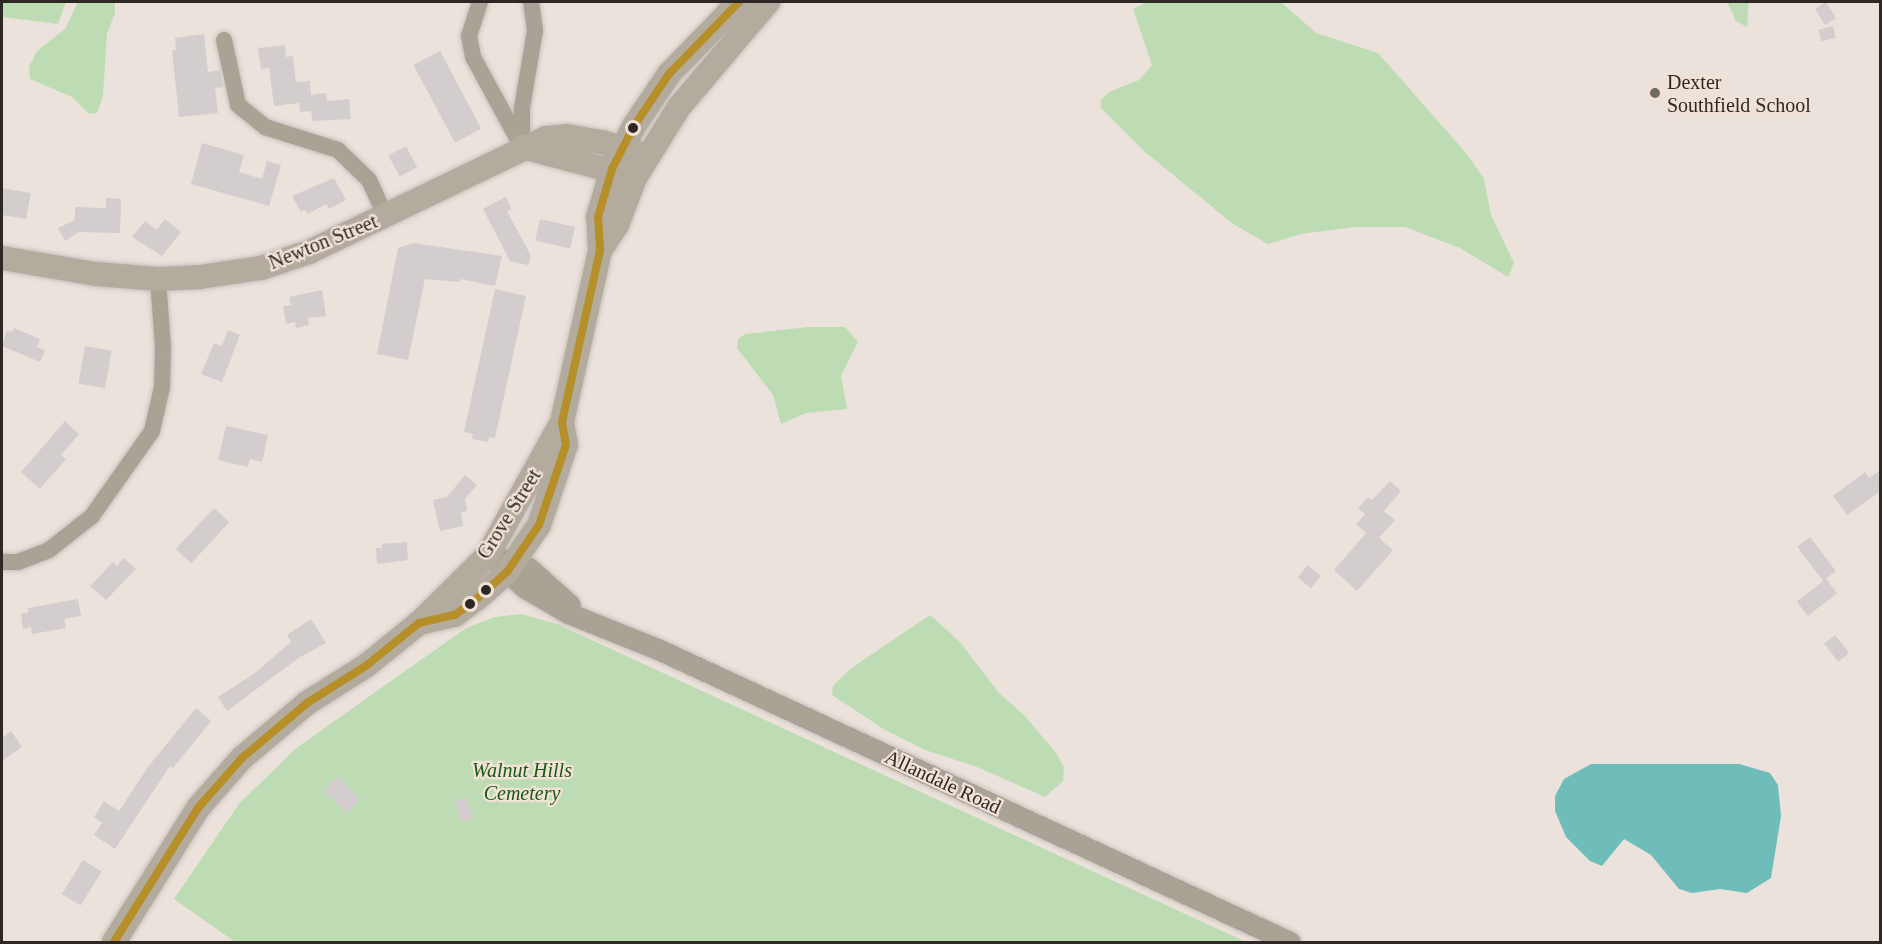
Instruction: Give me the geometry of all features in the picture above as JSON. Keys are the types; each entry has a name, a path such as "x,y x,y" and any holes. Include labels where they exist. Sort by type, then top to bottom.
{"main road":[{"path":"612,169 622,146 669,74 739,2"},
{"path":"522,147 612,169 635,178 647,156 696,84 768,2"},
{"name":"Newton Street","path":"2,258 96,274 158,279 261,267 309,252 386,217 522,147 546,138 567,136 622,146 647,156"},
{"name":"Grove Street","path":"114,942 198,808 242,758 307,703 367,664 419,623 488,555 562,422 600,251 598,217 612,169"},
{"name":"Grove Street","path":"600,251 617,225 635,178"},
{"name":"Grove Street","path":"419,623 455,615 511,567 539,525 550,498 566,445 562,422"}],"street":[{"path":"480,2 469,36 472,57 522,147"},
{"path":"522,147 522,108 535,30 531,2"},
{"path":"224,40 238,105 265,127 338,150 369,180 386,217"},
{"path":"2,562 18,562 50,550 92,516 152,431 162,387 163,347 158,279"},
{"name":"Allandale Road","path":"488,555 511,567 542,599 1290,942"}],"green space":[{"path":"2,2 66,2 58,24 2,17"},
{"path":"78,2 115,2 115,13 107,34 103,96 97,113 89,114 72,97 30,79 29,67 37,51 65,29"},
{"path":"1147,2 1281,2 1316,33 1378,53 1467,154 1484,179 1491,215 1514,263 1508,277 1460,248 1405,227 1355,227 1301,234 1268,244 1233,224 1144,151 1101,108 1101,100 1109,92 1139,80 1152,65 1133,9"},
{"path":"1727,2 1749,2 1747,27 1736,21"},
{"path":"808,327 845,327 858,342 841,376 847,409 806,413 781,424 773,395 737,348 738,339 745,334"},
{"name":"Walnut Hills Cemetery","path":"521,614 557,624 1246,942 235,942 174,899 239,804 295,749 466,628 495,617"},
{"path":"930,615 959,641 999,693 1024,715 1056,753 1064,767 1063,781 1045,797 977,767 925,750 885,730 832,695 833,686 850,669"}],"water":[{"path":"1591,764 1739,764 1770,773 1778,785 1781,816 1771,878 1747,893 1720,889 1692,893 1679,889 1651,855 1624,839 1602,866 1590,861 1566,837 1555,811 1555,796 1564,779"}],"building":[{"path":"1826,2 1836,18 1825,25 1815,9"},
{"path":"1833,26 1836,38 1821,41 1818,30"},
{"path":"204,34 208,72 220,70 223,87 215,88 218,113 179,117 172,50 176,50 175,38"},
{"path":"285,45 286,57 293,56 296,82 310,81 311,95 326,93 327,101 349,99 351,119 313,121 311,111 300,112 299,103 274,106 269,68 261,69 258,48"},
{"path":"440,51 481,129 455,143 414,65"},
{"path":"202,143 244,155 239,172 262,179 267,161 281,165 269,206 191,184"},
{"path":"406,146 417,167 400,177 388,155"},
{"path":"334,178 346,200 329,209 326,204 308,214 305,210 301,212 292,196"},
{"path":"2,188 31,193 26,219 2,215"},
{"path":"506,197 511,209 507,211 531,256 528,265 510,261 483,209"},
{"path":"106,198 121,199 120,233 79,232 65,241 58,228 75,220 75,207 106,208"},
{"path":"165,219 181,232 162,256 132,237 145,221 157,230"},
{"path":"540,219 575,227 570,249 535,240"},
{"path":"413,243 502,256 495,286 460,279 460,282 425,279 408,360 377,354 398,248"},
{"path":"495,289 526,296 495,438 489,437 488,442 472,439 473,434 464,432"},
{"path":"322,290 326,316 308,318 309,325 296,328 295,322 286,324 283,306 291,305 289,297"},
{"path":"14,328 40,339 37,347 45,350 40,362 2,346 7,330 12,332"},
{"path":"228,330 240,335 222,382 201,374 214,343 222,346"},
{"path":"85,346 112,351 105,388 78,383"},
{"path":"65,421 79,434 61,455 66,459 40,489 21,472"},
{"path":"226,426 268,435 262,462 250,459 248,467 218,460"},
{"path":"1881,470 1881,491 1847,515 1833,496 1865,472 1869,478"},
{"path":"465,475 477,485 465,499 467,511 461,512 463,526 440,531 433,500 447,497"},
{"path":"1390,481 1401,491 1384,511 1395,520 1379,538 1393,550 1357,591 1334,570 1366,533 1356,524 1365,514 1358,508 1368,497 1372,500"},
{"path":"214,508 229,522 191,563 176,549"},
{"path":"1810,537 1836,571 1823,581 1797,547"},
{"path":"407,542 408,560 377,564 376,548 382,548 382,544"},
{"path":"124,558 136,569 106,600 90,586 113,562 117,566"},
{"path":"1308,565 1321,576 1311,588 1298,577"},
{"path":"1826,579 1837,593 1808,616 1797,602"},
{"path":"78,599 81,616 64,619 66,628 32,634 31,627 23,629 21,614 29,612 28,608"},
{"path":"311,619 326,643 300,657 227,711 218,697 255,673 291,642 287,635"},
{"path":"1835,635 1849,653 1838,662 1824,644"},
{"path":"196,708 211,721 173,768 170,766 115,849 94,835 102,823 94,817 104,801 119,811 148,767"},
{"path":"11,731 22,747 2,761 2,738"},
{"path":"338,776 360,799 346,813 324,790"},
{"path":"466,797 474,818 462,822 454,802"},
{"path":"83,860 102,872 80,906 62,894"}],"transit line":[{"path":"114,942 198,808 242,758 307,703 367,665 419,623 455,615 479,597 507,572 539,525 566,445 562,422 600,251 598,217 612,169 634,126 669,74 739,2"}],"place":[{"name":"Dexter Southfield School","path":"1655,93"}]}
